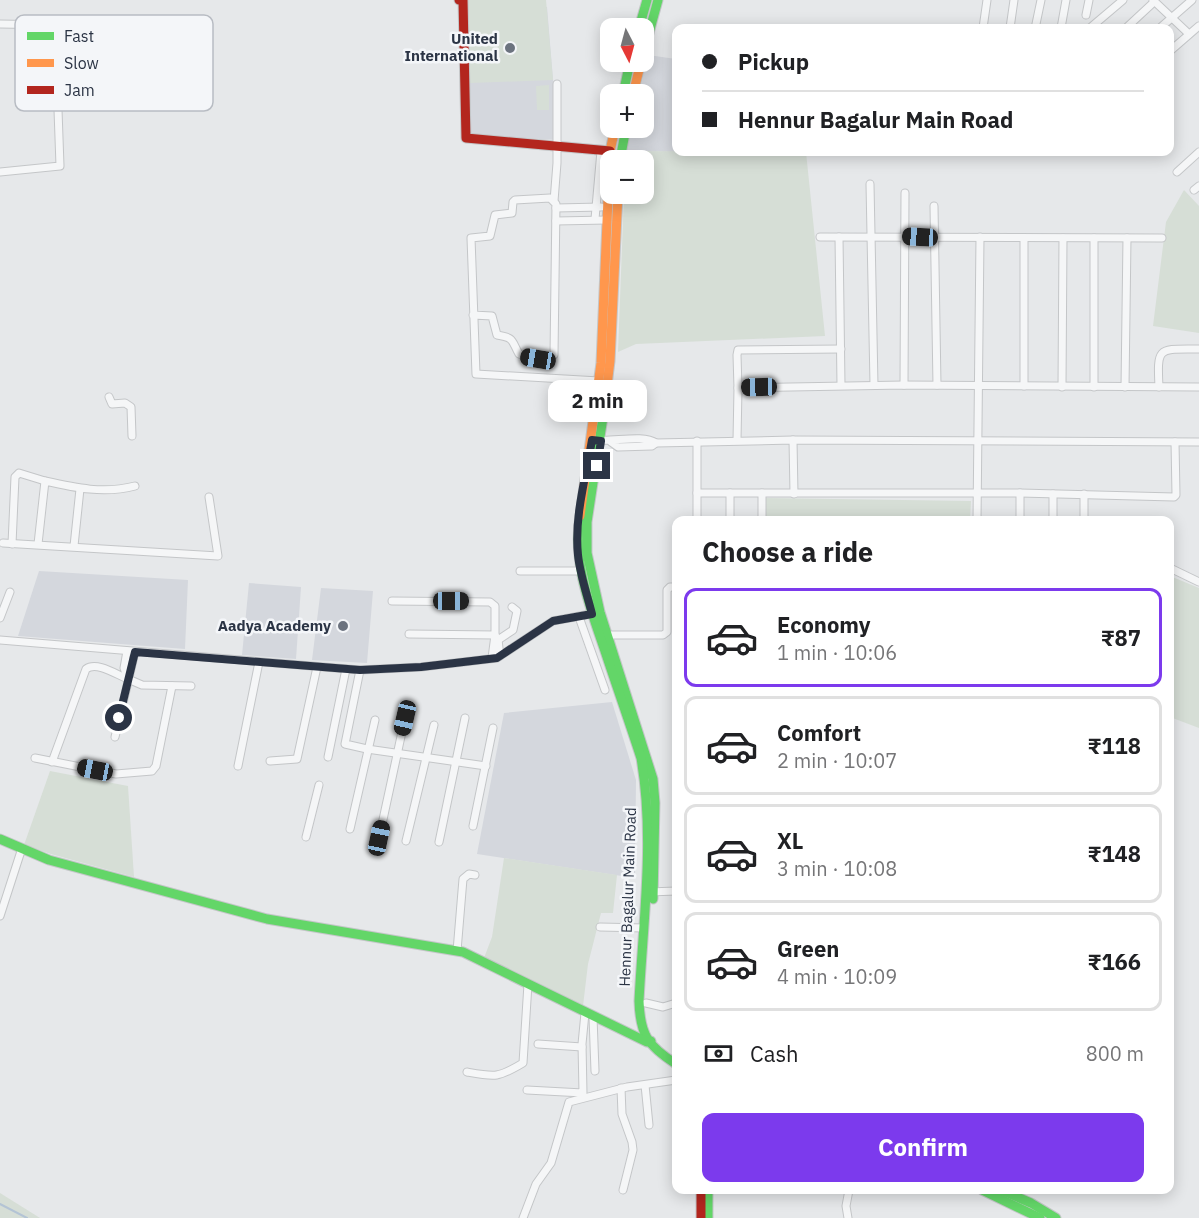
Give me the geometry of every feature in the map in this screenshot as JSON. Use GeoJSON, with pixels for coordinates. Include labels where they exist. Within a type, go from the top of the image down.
{"type":"FeatureCollection","features":[{"type":"Feature","properties":{"kind":"main road"},"geometry":{"type":"LineString","coordinates":[[459,0],[463,0],[466,138],[600,151]]}},
{"type":"Feature","properties":{"kind":"main road"},"geometry":{"type":"LineString","coordinates":[[642,18],[647,0]]}},
{"type":"Feature","properties":{"kind":"main road"},"geometry":{"type":"LineString","coordinates":[[653,18],[658,0]]}},
{"type":"Feature","properties":{"kind":"main road","name":"Hennur Bagalur Main Road"},"geometry":{"type":"LineString","coordinates":[[608,204],[596,440],[587,522],[587,553],[596,613],[608,634],[653,779],[650,892],[640,1019],[650,1041]]}},
{"type":"Feature","properties":{"kind":"main road","name":"Hennur Bagalur Main Road"},"geometry":{"type":"LineString","coordinates":[[618,204],[610,361],[579,521],[578,552],[581,571],[596,613],[645,777],[650,892],[644,928],[646,946],[645,1020],[650,1041]]}},
{"type":"Feature","properties":{"kind":"main road"},"geometry":{"type":"LineString","coordinates":[[0,839],[49,860],[267,919],[463,952],[589,1015],[650,1041],[672,1056]]}},
{"type":"Feature","properties":{"kind":"main road"},"geometry":{"type":"LineString","coordinates":[[650,1041],[663,1056],[672,1062]]}},
{"type":"Feature","properties":{"kind":"main road"},"geometry":{"type":"LineString","coordinates":[[701,1194],[701,1218]]}},
{"type":"Feature","properties":{"kind":"main road"},"geometry":{"type":"LineString","coordinates":[[708,1194],[708,1218]]}},
{"type":"Feature","properties":{"kind":"main road"},"geometry":{"type":"LineString","coordinates":[[990,1194],[1040,1218]]}},
{"type":"Feature","properties":{"kind":"main road"},"geometry":{"type":"LineString","coordinates":[[1010,1194],[1056,1218]]}},
{"type":"Feature","properties":{"kind":"street"},"geometry":{"type":"LineString","coordinates":[[984,24],[987,0]]}},
{"type":"Feature","properties":{"kind":"street"},"geometry":{"type":"LineString","coordinates":[[1011,24],[1014,0]]}},
{"type":"Feature","properties":{"kind":"street"},"geometry":{"type":"LineString","coordinates":[[1036,24],[1041,0]]}},
{"type":"Feature","properties":{"kind":"street"},"geometry":{"type":"LineString","coordinates":[[1062,24],[1066,0]]}},
{"type":"Feature","properties":{"kind":"street"},"geometry":{"type":"LineString","coordinates":[[1086,15],[1089,0]]}},
{"type":"Feature","properties":{"kind":"street"},"geometry":{"type":"LineString","coordinates":[[1095,24],[1123,0]]}},
{"type":"Feature","properties":{"kind":"street"},"geometry":{"type":"LineString","coordinates":[[1164,24],[1192,0]]}},
{"type":"Feature","properties":{"kind":"street"},"geometry":{"type":"LineString","coordinates":[[1130,24],[1156,1],[1189,34]]}},
{"type":"Feature","properties":{"kind":"street"},"geometry":{"type":"LineString","coordinates":[[0,24],[15,24]]}},
{"type":"Feature","properties":{"kind":"street"},"geometry":{"type":"LineString","coordinates":[[1174,47],[1199,26]]}},
{"type":"Feature","properties":{"kind":"street"},"geometry":{"type":"LineString","coordinates":[[473,315],[492,316],[497,335],[509,337],[514,341],[519,354],[538,359],[554,355],[557,84]]}},
{"type":"Feature","properties":{"kind":"street"},"geometry":{"type":"LineString","coordinates":[[0,172],[60,166],[58,111]]}},
{"type":"Feature","properties":{"kind":"street"},"geometry":{"type":"LineString","coordinates":[[1178,172],[1199,152]]}},
{"type":"Feature","properties":{"kind":"street"},"geometry":{"type":"LineString","coordinates":[[870,184],[874,385]]}},
{"type":"Feature","properties":{"kind":"street"},"geometry":{"type":"LineString","coordinates":[[904,385],[905,193]]}},
{"type":"Feature","properties":{"kind":"street"},"geometry":{"type":"LineString","coordinates":[[596,219],[600,197]]}},
{"type":"Feature","properties":{"kind":"street"},"geometry":{"type":"LineString","coordinates":[[555,205],[550,198],[515,200],[512,213],[495,215],[489,236],[471,238],[476,374],[599,381]]}},
{"type":"Feature","properties":{"kind":"street"},"geometry":{"type":"LineString","coordinates":[[555,205],[608,208]]}},
{"type":"Feature","properties":{"kind":"street"},"geometry":{"type":"LineString","coordinates":[[934,206],[937,386]]}},
{"type":"Feature","properties":{"kind":"street"},"geometry":{"type":"LineString","coordinates":[[556,221],[607,220]]}},
{"type":"Feature","properties":{"kind":"street"},"geometry":{"type":"LineString","coordinates":[[820,237],[1162,238]]}},
{"type":"Feature","properties":{"kind":"street"},"geometry":{"type":"LineString","coordinates":[[839,237],[841,386]]}},
{"type":"Feature","properties":{"kind":"street"},"geometry":{"type":"LineString","coordinates":[[977,516],[980,237]]}},
{"type":"Feature","properties":{"kind":"street"},"geometry":{"type":"LineString","coordinates":[[1024,238],[1024,386]]}},
{"type":"Feature","properties":{"kind":"street"},"geometry":{"type":"LineString","coordinates":[[1062,387],[1063,238]]}},
{"type":"Feature","properties":{"kind":"street"},"geometry":{"type":"LineString","coordinates":[[1094,238],[1094,387]]}},
{"type":"Feature","properties":{"kind":"street"},"geometry":{"type":"LineString","coordinates":[[1125,387],[1127,238]]}},
{"type":"Feature","properties":{"kind":"street"},"geometry":{"type":"LineString","coordinates":[[1159,387],[1158,359],[1162,353],[1171,349],[1199,348]]}},
{"type":"Feature","properties":{"kind":"street"},"geometry":{"type":"LineString","coordinates":[[737,440],[736,355],[738,350],[841,349]]}},
{"type":"Feature","properties":{"kind":"street"},"geometry":{"type":"LineString","coordinates":[[738,388],[874,385],[1199,387]]}},
{"type":"Feature","properties":{"kind":"street"},"geometry":{"type":"LineString","coordinates":[[109,397],[112,404],[125,403],[131,407],[132,436]]}},
{"type":"Feature","properties":{"kind":"street"},"geometry":{"type":"LineString","coordinates":[[596,440],[611,442],[620,439],[651,440],[657,443],[737,440],[1199,442]]}},
{"type":"Feature","properties":{"kind":"street"},"geometry":{"type":"LineString","coordinates":[[793,440],[794,494]]}},
{"type":"Feature","properties":{"kind":"street"},"geometry":{"type":"LineString","coordinates":[[696,441],[697,516]]}},
{"type":"Feature","properties":{"kind":"street"},"geometry":{"type":"LineString","coordinates":[[697,493],[1020,493],[1174,497],[1176,495],[1175,442]]}},
{"type":"Feature","properties":{"kind":"street"},"geometry":{"type":"LineString","coordinates":[[12,544],[15,477],[19,474],[81,489],[117,490],[135,486]]}},
{"type":"Feature","properties":{"kind":"street"},"geometry":{"type":"LineString","coordinates":[[38,544],[45,481]]}},
{"type":"Feature","properties":{"kind":"street"},"geometry":{"type":"LineString","coordinates":[[74,546],[81,489]]}},
{"type":"Feature","properties":{"kind":"street"},"geometry":{"type":"LineString","coordinates":[[730,493],[730,516]]}},
{"type":"Feature","properties":{"kind":"street"},"geometry":{"type":"LineString","coordinates":[[762,493],[762,516]]}},
{"type":"Feature","properties":{"kind":"street"},"geometry":{"type":"LineString","coordinates":[[1020,493],[1020,516]]}},
{"type":"Feature","properties":{"kind":"street"},"geometry":{"type":"LineString","coordinates":[[1053,494],[1053,516]]}},
{"type":"Feature","properties":{"kind":"street"},"geometry":{"type":"LineString","coordinates":[[1084,494],[1084,516]]}},
{"type":"Feature","properties":{"kind":"street"},"geometry":{"type":"LineString","coordinates":[[3,543],[218,555],[208,497]]}},
{"type":"Feature","properties":{"kind":"street"},"geometry":{"type":"LineString","coordinates":[[1174,570],[1199,582]]}},
{"type":"Feature","properties":{"kind":"street"},"geometry":{"type":"LineString","coordinates":[[520,571],[581,571]]}},
{"type":"Feature","properties":{"kind":"street"},"geometry":{"type":"LineString","coordinates":[[608,634],[663,635],[667,632],[668,625],[667,590],[672,587]]}},
{"type":"Feature","properties":{"kind":"street"},"geometry":{"type":"LineString","coordinates":[[0,618],[10,592]]}},
{"type":"Feature","properties":{"kind":"street"},"geometry":{"type":"LineString","coordinates":[[393,601],[490,602],[494,604],[496,609],[496,657]]}},
{"type":"Feature","properties":{"kind":"street"},"geometry":{"type":"LineString","coordinates":[[409,634],[497,638],[513,630],[517,611],[512,607]]}},
{"type":"Feature","properties":{"kind":"street"},"geometry":{"type":"LineString","coordinates":[[0,640],[360,670],[421,667],[496,657],[553,621],[596,613]]}},
{"type":"Feature","properties":{"kind":"street"},"geometry":{"type":"LineString","coordinates":[[579,616],[605,690]]}},
{"type":"Feature","properties":{"kind":"street"},"geometry":{"type":"LineString","coordinates":[[115,737],[128,679],[123,668],[131,651]]}},
{"type":"Feature","properties":{"kind":"street"},"geometry":{"type":"LineString","coordinates":[[238,766],[259,662]]}},
{"type":"Feature","properties":{"kind":"street"},"geometry":{"type":"LineString","coordinates":[[52,762],[86,669],[91,666],[142,685],[191,686]]}},
{"type":"Feature","properties":{"kind":"street"},"geometry":{"type":"LineString","coordinates":[[270,761],[297,759],[317,667]]}},
{"type":"Feature","properties":{"kind":"street"},"geometry":{"type":"LineString","coordinates":[[328,758],[346,669]]}},
{"type":"Feature","properties":{"kind":"street"},"geometry":{"type":"LineString","coordinates":[[360,670],[345,744],[486,766]]}},
{"type":"Feature","properties":{"kind":"street"},"geometry":{"type":"LineString","coordinates":[[34,758],[116,774],[152,771],[156,766],[172,686]]}},
{"type":"Feature","properties":{"kind":"street"},"geometry":{"type":"LineString","coordinates":[[379,838],[405,718]]}},
{"type":"Feature","properties":{"kind":"street"},"geometry":{"type":"LineString","coordinates":[[439,842],[465,718]]}},
{"type":"Feature","properties":{"kind":"street"},"geometry":{"type":"LineString","coordinates":[[350,829],[375,720]]}},
{"type":"Feature","properties":{"kind":"street"},"geometry":{"type":"LineString","coordinates":[[406,841],[434,725]]}},
{"type":"Feature","properties":{"kind":"street"},"geometry":{"type":"LineString","coordinates":[[473,826],[493,728]]}},
{"type":"Feature","properties":{"kind":"street"},"geometry":{"type":"LineString","coordinates":[[306,837],[319,785]]}},
{"type":"Feature","properties":{"kind":"street"},"geometry":{"type":"LineString","coordinates":[[0,916],[1,907],[22,848]]}},
{"type":"Feature","properties":{"kind":"street"},"geometry":{"type":"LineString","coordinates":[[457,951],[464,879],[469,874],[475,875]]}},
{"type":"Feature","properties":{"kind":"street"},"geometry":{"type":"LineString","coordinates":[[650,892],[672,891]]}},
{"type":"Feature","properties":{"kind":"street"},"geometry":{"type":"LineString","coordinates":[[600,927],[644,928]]}},
{"type":"Feature","properties":{"kind":"street"},"geometry":{"type":"LineString","coordinates":[[467,1072],[494,1077],[523,1063],[528,984]]}},
{"type":"Feature","properties":{"kind":"street"},"geometry":{"type":"LineString","coordinates":[[646,1003],[663,1007],[672,1004]]}},
{"type":"Feature","properties":{"kind":"street"},"geometry":{"type":"LineString","coordinates":[[527,1090],[583,1093],[582,1047],[589,1015]]}},
{"type":"Feature","properties":{"kind":"street"},"geometry":{"type":"LineString","coordinates":[[589,1015],[595,1071]]}},
{"type":"Feature","properties":{"kind":"street"},"geometry":{"type":"LineString","coordinates":[[538,1044],[582,1047]]}},
{"type":"Feature","properties":{"kind":"street"},"geometry":{"type":"LineString","coordinates":[[523,1218],[536,1184],[551,1163],[569,1102],[621,1088],[672,1081]]}},
{"type":"Feature","properties":{"kind":"street"},"geometry":{"type":"LineString","coordinates":[[645,1085],[649,1125]]}},
{"type":"Feature","properties":{"kind":"street"},"geometry":{"type":"LineString","coordinates":[[621,1088],[622,1114],[633,1150],[624,1190]]}},
{"type":"Feature","properties":{"kind":"street"},"geometry":{"type":"LineString","coordinates":[[848,1194],[846,1206],[848,1218]]}},
{"type":"Feature","properties":{"kind":"shaded area","name":"United International"},"geometry":{"type":"Polygon","coordinates":[[[467,0],[547,7],[558,140],[471,135],[467,0]]]}},
{"type":"Feature","properties":{"kind":"shaded area"},"geometry":{"type":"Polygon","coordinates":[[[467,0],[546,0],[553,80],[470,83],[467,0]]]}},
{"type":"Feature","properties":{"kind":"shaded area"},"geometry":{"type":"Polygon","coordinates":[[[654,56],[672,58],[672,152],[626,150],[629,138],[654,138],[654,84],[641,84],[644,72],[654,72],[654,56]]]}},
{"type":"Feature","properties":{"kind":"shaded area"},"geometry":{"type":"Polygon","coordinates":[[[549,85],[549,110],[537,110],[536,86],[549,85]]]}},
{"type":"Feature","properties":{"kind":"shaded area"},"geometry":{"type":"Polygon","coordinates":[[[654,151],[672,151],[672,156],[806,156],[825,336],[636,344],[618,352],[624,204],[654,204],[654,151]]]}},
{"type":"Feature","properties":{"kind":"shaded area"},"geometry":{"type":"Polygon","coordinates":[[[1184,190],[1199,206],[1199,333],[1153,326],[1166,222],[1184,190]]]}},
{"type":"Feature","properties":{"kind":"shaded area"},"geometry":{"type":"Polygon","coordinates":[[[765,498],[971,501],[970,516],[765,516],[765,498]]]}},
{"type":"Feature","properties":{"kind":"shaded area"},"geometry":{"type":"Polygon","coordinates":[[[39,571],[188,580],[185,649],[18,636],[39,571]]]}},
{"type":"Feature","properties":{"kind":"shaded area"},"geometry":{"type":"Polygon","coordinates":[[[1174,578],[1199,588],[1199,728],[1174,719],[1174,578]]]}},
{"type":"Feature","properties":{"kind":"shaded area"},"geometry":{"type":"Polygon","coordinates":[[[249,583],[301,587],[296,659],[242,655],[249,583]]]}},
{"type":"Feature","properties":{"kind":"shaded area","name":"Aadya Academy"},"geometry":{"type":"Polygon","coordinates":[[[321,588],[373,591],[367,663],[312,660],[321,588]]]}},
{"type":"Feature","properties":{"kind":"shaded area"},"geometry":{"type":"Polygon","coordinates":[[[612,702],[636,780],[635,878],[477,854],[504,713],[612,702]]]}},
{"type":"Feature","properties":{"kind":"shaded area"},"geometry":{"type":"Polygon","coordinates":[[[50,771],[128,786],[134,877],[24,845],[50,771]]]}},
{"type":"Feature","properties":{"kind":"shaded area"},"geometry":{"type":"Polygon","coordinates":[[[504,858],[617,875],[613,913],[601,913],[588,964],[583,1006],[484,958],[492,937],[504,858]]]}},
{"type":"Feature","properties":{"kind":"shaded area"},"geometry":{"type":"Polygon","coordinates":[[[0,1193],[40,1218],[0,1218],[0,1193]]]}},
{"type":"Feature","properties":{"kind":"waterway"},"geometry":{"type":"LineString","coordinates":[[0,1204],[27,1218]]}},
{"type":"Feature","properties":{"kind":"traffic: fast"},"geometry":{"type":"LineString","coordinates":[[642,18],[647,0]]}},
{"type":"Feature","properties":{"kind":"traffic: fast"},"geometry":{"type":"LineString","coordinates":[[653,18],[658,0]]}},
{"type":"Feature","properties":{"kind":"traffic: fast"},"geometry":{"type":"LineString","coordinates":[[625,84],[628,72]]}},
{"type":"Feature","properties":{"kind":"traffic: fast"},"geometry":{"type":"LineString","coordinates":[[622,150],[624,138]]}},
{"type":"Feature","properties":{"kind":"traffic: fast"},"geometry":{"type":"LineString","coordinates":[[603,417],[587,522],[587,553],[600,612],[653,779],[655,803],[653,899]]}},
{"type":"Feature","properties":{"kind":"traffic: fast"},"geometry":{"type":"LineString","coordinates":[[580,516],[579,552],[585,588],[641,758],[645,788],[648,849],[639,1001],[641,1023],[652,1045],[672,1061]]}},
{"type":"Feature","properties":{"kind":"traffic: fast"},"geometry":{"type":"LineString","coordinates":[[0,839],[49,860],[267,919],[463,952],[647,1042],[651,1041]]}},
{"type":"Feature","properties":{"kind":"traffic: fast"},"geometry":{"type":"LineString","coordinates":[[708,1194],[708,1218]]}},
{"type":"Feature","properties":{"kind":"traffic: fast"},"geometry":{"type":"LineString","coordinates":[[990,1194],[1040,1218]]}},
{"type":"Feature","properties":{"kind":"traffic: fast"},"geometry":{"type":"LineString","coordinates":[[1010,1194],[1056,1218]]}},
{"type":"Feature","properties":{"kind":"traffic: slow"},"geometry":{"type":"LineString","coordinates":[[636,84],[638,72]]}},
{"type":"Feature","properties":{"kind":"traffic: slow"},"geometry":{"type":"LineString","coordinates":[[580,516],[601,363],[610,151],[613,138]]}},
{"type":"Feature","properties":{"kind":"traffic: slow"},"geometry":{"type":"LineString","coordinates":[[603,417],[610,361],[618,204]]}},
{"type":"Feature","properties":{"kind":"traffic: jam"},"geometry":{"type":"LineString","coordinates":[[459,0],[463,0],[466,138],[600,150]]}},
{"type":"Feature","properties":{"kind":"traffic: jam"},"geometry":{"type":"LineString","coordinates":[[701,1194],[701,1218]]}},
{"type":"Feature","properties":{"kind":"place","name":"United International"},"geometry":{"type":"Point","coordinates":[510,48]}},
{"type":"Feature","properties":{"kind":"place","name":"Aadya Academy"},"geometry":{"type":"Point","coordinates":[343,626]}},
{"type":"Feature","properties":{"kind":"route"},"geometry":{"type":"LineString","coordinates":[[119,718],[128,679],[134,666],[135,652],[360,670],[421,667],[497,658],[553,621],[592,614],[578,552],[579,521],[592,440],[601,441],[597,466]]}}]}
